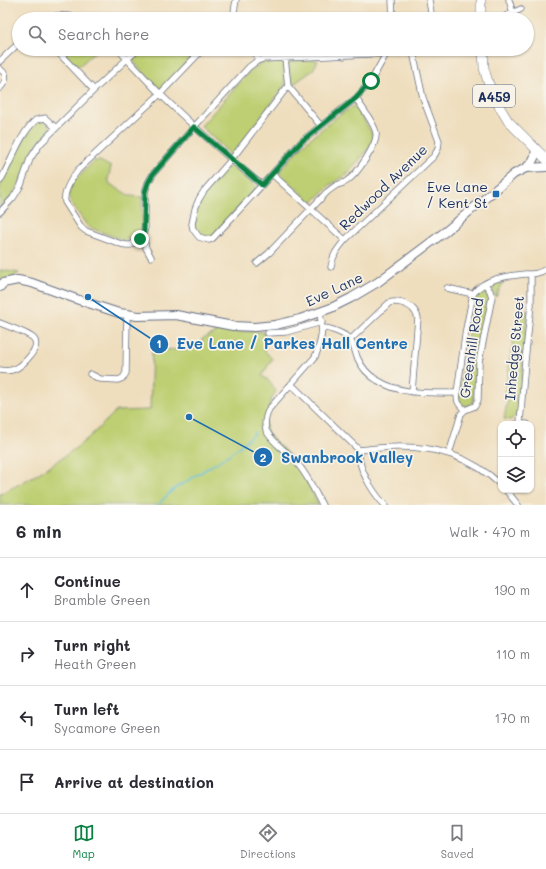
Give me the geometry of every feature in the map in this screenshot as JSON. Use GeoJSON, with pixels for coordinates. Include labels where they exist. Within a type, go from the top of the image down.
{"type":"FeatureCollection","features":[{"type":"Feature","properties":{"kind":"main road"},"geometry":{"type":"LineString","coordinates":[[481,0],[481,12]]}},
{"type":"Feature","properties":{"kind":"main road","name":"A459"},"geometry":{"type":"LineString","coordinates":[[483,56],[484,68],[488,82],[498,106],[508,121],[546,159]]}},
{"type":"Feature","properties":{"kind":"street"},"geometry":{"type":"LineString","coordinates":[[234,12],[236,0]]}},
{"type":"Feature","properties":{"kind":"street"},"geometry":{"type":"LineString","coordinates":[[392,0],[393,12]]}},
{"type":"Feature","properties":{"kind":"street"},"geometry":{"type":"LineString","coordinates":[[429,0],[431,12]]}},
{"type":"Feature","properties":{"kind":"street"},"geometry":{"type":"LineString","coordinates":[[509,0],[513,12]]}},
{"type":"Feature","properties":{"kind":"street"},"geometry":{"type":"LineString","coordinates":[[515,12],[521,9]]}},
{"type":"Feature","properties":{"kind":"street"},"geometry":{"type":"LineString","coordinates":[[0,61],[12,50]]}},
{"type":"Feature","properties":{"kind":"street"},"geometry":{"type":"LineString","coordinates":[[62,56],[94,90]]}},
{"type":"Feature","properties":{"kind":"street"},"geometry":{"type":"LineString","coordinates":[[124,56],[194,127],[262,185]]}},
{"type":"Feature","properties":{"kind":"street"},"geometry":{"type":"LineString","coordinates":[[0,212],[13,198],[21,185],[30,159],[40,144],[131,56]]}},
{"type":"Feature","properties":{"kind":"street"},"geometry":{"type":"LineString","coordinates":[[146,248],[121,244],[86,231],[81,227],[64,198],[68,187],[78,170],[160,94],[196,56]]}},
{"type":"Feature","properties":{"kind":"street"},"geometry":{"type":"LineString","coordinates":[[257,56],[257,61]]}},
{"type":"Feature","properties":{"kind":"street"},"geometry":{"type":"LineString","coordinates":[[131,245],[140,239],[145,228],[145,192],[153,174],[249,67],[257,61],[263,60],[344,56]]}},
{"type":"Feature","properties":{"kind":"street"},"geometry":{"type":"LineString","coordinates":[[288,86],[199,199],[192,224],[193,230],[199,237],[209,240],[213,238],[302,141],[356,98],[371,81],[385,56]]}},
{"type":"Feature","properties":{"kind":"street","name":"Redwood Avenue"},"geometry":{"type":"LineString","coordinates":[[331,267],[332,258],[336,250],[345,240],[434,156],[438,149],[439,141],[423,98],[414,56]]}},
{"type":"Feature","properties":{"kind":"street"},"geometry":{"type":"LineString","coordinates":[[285,58],[288,86],[321,126]]}},
{"type":"Feature","properties":{"kind":"street"},"geometry":{"type":"LineString","coordinates":[[0,69],[5,74],[4,84],[0,88]]}},
{"type":"Feature","properties":{"kind":"street"},"geometry":{"type":"LineString","coordinates":[[257,263],[269,253],[327,192],[348,181],[375,144],[376,134],[374,128],[356,98]]}},
{"type":"Feature","properties":{"kind":"street"},"geometry":{"type":"LineString","coordinates":[[0,181],[18,144],[37,119],[45,118],[56,128]]}},
{"type":"Feature","properties":{"kind":"street"},"geometry":{"type":"LineString","coordinates":[[526,168],[533,161],[536,155],[536,149]]}},
{"type":"Feature","properties":{"kind":"street","name":"Eve Lane"},"geometry":{"type":"LineString","coordinates":[[0,287],[3,283],[18,280],[32,283],[97,306],[137,316],[176,315],[233,326],[255,327],[275,325],[320,312],[351,298],[387,276],[446,231],[514,174],[526,168],[546,167]]}},
{"type":"Feature","properties":{"kind":"street"},"geometry":{"type":"LineString","coordinates":[[272,174],[345,240]]}},
{"type":"Feature","properties":{"kind":"street"},"geometry":{"type":"LineString","coordinates":[[142,235],[146,248],[151,256]]}},
{"type":"Feature","properties":{"kind":"street","name":"Greenhill Road"},"geometry":{"type":"LineString","coordinates":[[485,284],[492,297],[479,362],[478,400],[475,406],[465,410],[457,401],[457,393],[466,329],[473,294],[476,289],[485,284],[495,279],[531,274],[541,272],[546,269]]}},
{"type":"Feature","properties":{"kind":"street","name":"Inhedge Street"},"geometry":{"type":"LineString","coordinates":[[518,421],[531,305],[531,274]]}},
{"type":"Feature","properties":{"kind":"street","name":"Greenhill Road"},"geometry":{"type":"LineString","coordinates":[[448,288],[473,294]]}},
{"type":"Feature","properties":{"kind":"street"},"geometry":{"type":"LineString","coordinates":[[350,340],[389,303],[398,301],[413,308],[418,318],[412,392]]}},
{"type":"Feature","properties":{"kind":"street"},"geometry":{"type":"LineString","coordinates":[[320,312],[322,325],[319,348],[315,357],[269,409],[266,416],[265,428],[273,440],[296,462],[308,478],[322,505]]}},
{"type":"Feature","properties":{"kind":"street"},"geometry":{"type":"LineString","coordinates":[[90,374],[100,379],[118,380],[123,378],[126,373],[127,314]]}},
{"type":"Feature","properties":{"kind":"street"},"geometry":{"type":"LineString","coordinates":[[0,324],[29,336],[34,339],[36,343],[31,354],[20,366],[9,371],[0,370]]}},
{"type":"Feature","properties":{"kind":"street"},"geometry":{"type":"LineString","coordinates":[[268,333],[286,332],[322,325],[347,337],[350,340],[361,365],[376,380],[388,386],[412,392],[457,393]]}},
{"type":"Feature","properties":{"kind":"street"},"geometry":{"type":"LineString","coordinates":[[291,384],[359,450],[359,462],[365,477],[386,505]]}},
{"type":"Feature","properties":{"kind":"street"},"geometry":{"type":"LineString","coordinates":[[449,454],[462,414],[465,410]]}},
{"type":"Feature","properties":{"kind":"street"},"geometry":{"type":"LineString","coordinates":[[359,450],[396,447],[425,448],[463,459],[480,468],[498,483]]}},
{"type":"Feature","properties":{"kind":"street"},"geometry":{"type":"LineString","coordinates":[[508,493],[518,505]]}},
{"type":"Feature","properties":{"kind":"green space"},"geometry":{"type":"Polygon","coordinates":[[[68,56],[90,56],[78,67],[68,56]]]}},
{"type":"Feature","properties":{"kind":"green space"},"geometry":{"type":"Polygon","coordinates":[[[134,56],[192,56],[162,88],[158,88],[133,61],[134,56]]]}},
{"type":"Feature","properties":{"kind":"green space"},"geometry":{"type":"Polygon","coordinates":[[[318,60],[313,70],[291,86],[288,65],[290,61],[318,60]]]}},
{"type":"Feature","properties":{"kind":"green space"},"geometry":{"type":"Polygon","coordinates":[[[284,61],[285,85],[232,156],[201,126],[251,70],[263,62],[284,61]]]}},
{"type":"Feature","properties":{"kind":"green space"},"geometry":{"type":"Polygon","coordinates":[[[355,105],[374,137],[369,148],[347,175],[330,185],[312,203],[278,172],[306,142],[338,116],[355,105]]]}},
{"type":"Feature","properties":{"kind":"green space"},"geometry":{"type":"Polygon","coordinates":[[[38,121],[44,121],[47,123],[50,127],[49,130],[34,148],[17,189],[0,209],[0,186],[9,171],[24,138],[38,121]]]}},
{"type":"Feature","properties":{"kind":"green space"},"geometry":{"type":"Polygon","coordinates":[[[94,161],[100,161],[111,167],[108,179],[110,184],[130,196],[142,197],[142,227],[138,235],[123,240],[88,227],[70,201],[69,193],[73,183],[94,161]]]}},
{"type":"Feature","properties":{"kind":"green space"},"geometry":{"type":"Polygon","coordinates":[[[231,165],[256,186],[255,190],[212,236],[201,235],[195,231],[196,215],[200,202],[220,175],[231,165]]]}},
{"type":"Feature","properties":{"kind":"green space"},"geometry":{"type":"Polygon","coordinates":[[[0,270],[19,273],[14,277],[0,281],[0,270]]]}},
{"type":"Feature","properties":{"kind":"green space"},"geometry":{"type":"Polygon","coordinates":[[[504,280],[496,297],[492,288],[494,284],[504,280]]]}},
{"type":"Feature","properties":{"kind":"green space"},"geometry":{"type":"Polygon","coordinates":[[[484,291],[488,295],[489,301],[477,363],[474,398],[473,403],[466,406],[462,404],[459,399],[461,380],[474,297],[476,293],[484,291]]]}},
{"type":"Feature","properties":{"kind":"green space"},"geometry":{"type":"Polygon","coordinates":[[[528,311],[519,412],[511,420],[504,419],[508,397],[505,394],[519,312],[528,311]]]}},
{"type":"Feature","properties":{"kind":"green space"},"geometry":{"type":"Polygon","coordinates":[[[221,330],[264,332],[265,351],[272,359],[262,376],[268,380],[276,391],[271,400],[265,422],[268,434],[296,462],[319,505],[0,505],[0,494],[34,476],[56,462],[87,439],[116,411],[150,410],[152,349],[190,350],[201,345],[202,339],[221,330]]]}},
{"type":"Feature","properties":{"kind":"waterway"},"geometry":{"type":"LineString","coordinates":[[158,505],[178,486],[231,453],[255,432]]}},
{"type":"Feature","properties":{"kind":"place","name":"Eve Lane / Kent St"},"geometry":{"type":"Point","coordinates":[496,194]}},
{"type":"Feature","properties":{"kind":"place","name":"Eve Lane / Parkes Hall Centre"},"geometry":{"type":"Point","coordinates":[88,297]}},
{"type":"Feature","properties":{"kind":"place","name":"Swanbrook Valley"},"geometry":{"type":"Point","coordinates":[189,417]}},
{"type":"Feature","properties":{"kind":"route"},"geometry":{"type":"LineString","coordinates":[[140,239],[145,228],[145,192],[148,183],[153,174],[194,127],[262,185],[302,141],[356,98],[371,81]]}}]}
